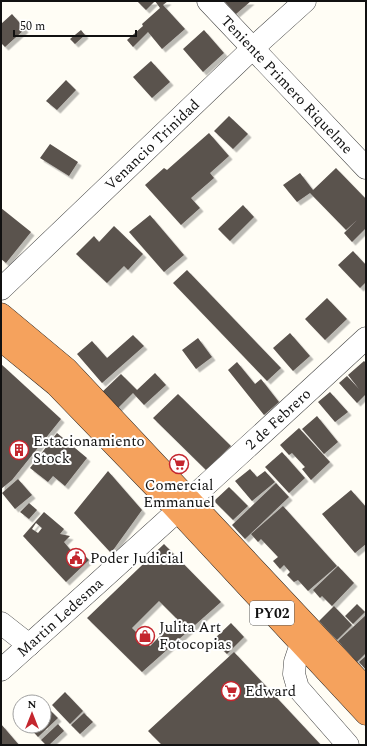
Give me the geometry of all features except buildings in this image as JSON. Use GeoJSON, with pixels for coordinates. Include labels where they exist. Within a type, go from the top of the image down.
{"type":"FeatureCollection","features":[{"type":"Feature","properties":{"kind":"highway","name":"PY02"},"geometry":{"type":"LineString","coordinates":[[1,314],[67,369],[301,644],[366,714]]}},
{"type":"Feature","properties":{"kind":"highway","name":"PY02"},"geometry":{"type":"LineString","coordinates":[[1,340],[56,385],[184,506],[366,688]]}},
{"type":"Feature","properties":{"kind":"street","name":"Teniente Primero Riquelme"},"geometry":{"type":"LineString","coordinates":[[208,1],[366,168]]}},
{"type":"Feature","properties":{"kind":"street","name":"Venancio Trinidad"},"geometry":{"type":"LineString","coordinates":[[1,289],[252,48],[305,1]]}},
{"type":"Feature","properties":{"kind":"street","name":"2 de Febrero"},"geometry":{"type":"LineString","coordinates":[[184,506],[366,338]]}},
{"type":"Feature","properties":{"kind":"street","name":"Martin Ledesma"},"geometry":{"type":"LineString","coordinates":[[1,670],[86,592],[184,506]]}},
{"type":"Feature","properties":{"kind":"street"},"geometry":{"type":"LineString","coordinates":[[1,623],[29,645]]}},
{"type":"Feature","properties":{"kind":"street"},"geometry":{"type":"LineString","coordinates":[[301,644],[295,662],[294,674],[298,688],[348,745]]}},
{"type":"Feature","properties":{"kind":"place","name":"Estacionamiento Stock"},"geometry":{"type":"Point","coordinates":[19,450]}},
{"type":"Feature","properties":{"kind":"place","name":"Comercial Emmanuel"},"geometry":{"type":"Point","coordinates":[179,464]}},
{"type":"Feature","properties":{"kind":"place","name":"Poder Judicial"},"geometry":{"type":"Point","coordinates":[76,558]}},
{"type":"Feature","properties":{"kind":"place","name":"Julita Art Fotocopias"},"geometry":{"type":"Point","coordinates":[145,636]}},
{"type":"Feature","properties":{"kind":"place","name":"Edward"},"geometry":{"type":"Point","coordinates":[231,691]}}]}
